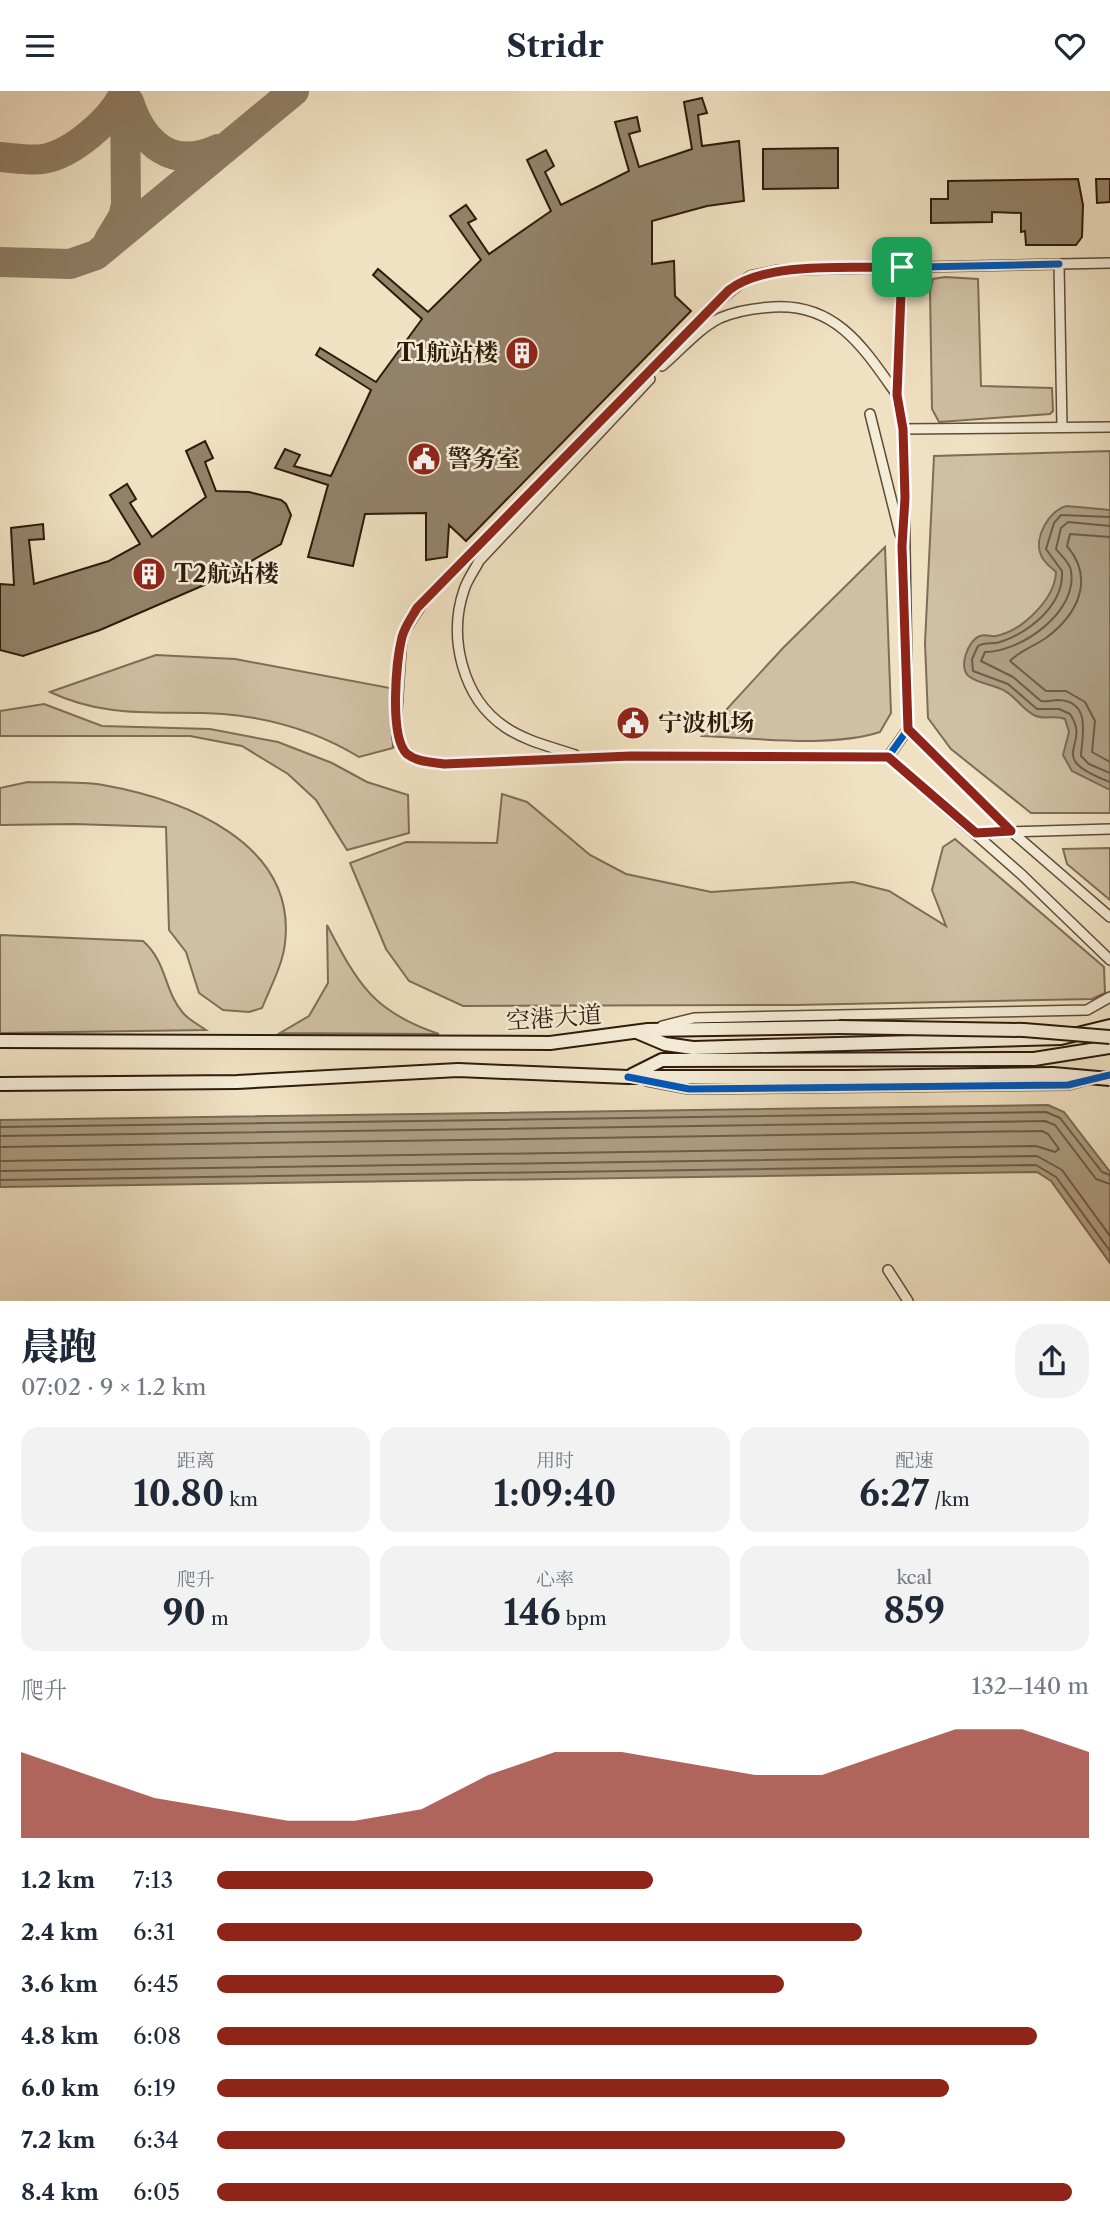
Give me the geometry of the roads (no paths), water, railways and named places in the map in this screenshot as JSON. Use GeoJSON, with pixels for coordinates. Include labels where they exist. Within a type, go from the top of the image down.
{"type":"FeatureCollection","features":[{"type":"Feature","properties":{"kind":"main road"},"geometry":{"type":"LineString","coordinates":[[636,1032],[665,1044],[693,1048],[1061,1038],[1110,1025]]}},
{"type":"Feature","properties":{"kind":"main road","name":"空港大道"},"geometry":{"type":"LineString","coordinates":[[0,1041],[550,1043],[636,1032],[839,1027],[1024,1030],[1110,1037]]}},
{"type":"Feature","properties":{"kind":"main road"},"geometry":{"type":"LineString","coordinates":[[628,1077],[662,1060],[1034,1059],[1110,1047]]}},
{"type":"Feature","properties":{"kind":"main road","name":"空港大道"},"geometry":{"type":"LineString","coordinates":[[0,1084],[237,1082],[458,1070],[628,1077],[1053,1074],[1110,1077]]}},
{"type":"Feature","properties":{"kind":"street"},"geometry":{"type":"LineString","coordinates":[[1110,263],[779,270],[750,276],[738,283],[417,608],[402,635],[398,677],[398,742],[406,753],[415,759],[444,764],[582,757],[888,757],[976,833],[1110,960]]}},
{"type":"Feature","properties":{"kind":"street"},"geometry":{"type":"LineString","coordinates":[[1059,264],[1062,427]]}},
{"type":"Feature","properties":{"kind":"street"},"geometry":{"type":"LineString","coordinates":[[888,757],[908,729],[902,546],[903,429],[897,395],[902,267]]}},
{"type":"Feature","properties":{"kind":"street"},"geometry":{"type":"LineString","coordinates":[[582,757],[529,739],[503,726],[476,697],[466,678],[459,651],[458,618],[464,589],[479,561],[659,369],[720,319],[768,307],[805,307],[822,313],[842,326],[879,369],[897,395]]}},
{"type":"Feature","properties":{"kind":"street"},"geometry":{"type":"LineString","coordinates":[[870,414],[902,546]]}},
{"type":"Feature","properties":{"kind":"street"},"geometry":{"type":"LineString","coordinates":[[903,429],[1110,427]]}},
{"type":"Feature","properties":{"kind":"street"},"geometry":{"type":"LineString","coordinates":[[908,729],[1011,831],[1110,917]]}},
{"type":"Feature","properties":{"kind":"street"},"geometry":{"type":"LineString","coordinates":[[976,833],[1110,829]]}},
{"type":"Feature","properties":{"kind":"street"},"geometry":{"type":"LineString","coordinates":[[636,1032],[694,1019],[1087,1010],[1110,997]]}},
{"type":"Feature","properties":{"kind":"street"},"geometry":{"type":"LineString","coordinates":[[628,1077],[702,1089],[1068,1085],[1110,1077]]}},
{"type":"Feature","properties":{"kind":"street"},"geometry":{"type":"LineString","coordinates":[[888,1270],[908,1300]]}},
{"type":"Feature","properties":{"kind":"water"},"geometry":{"type":"Polygon","coordinates":[[[1067,506],[1110,510],[1110,790],[1072,771],[1063,755],[1069,732],[1065,719],[1034,715],[1005,691],[970,677],[964,668],[968,649],[976,639],[982,635],[996,636],[1016,628],[1035,612],[1050,593],[1056,572],[1042,558],[1039,541],[1049,518],[1067,506]]]}},
{"type":"Feature","properties":{"kind":"water"},"geometry":{"type":"Polygon","coordinates":[[[1048,1105],[1064,1112],[1110,1172],[1110,1263],[1051,1181],[1037,1172],[0,1187],[0,1120],[1048,1105]]]}},
{"type":"Feature","properties":{"kind":"place","name":"T1航站楼"},"geometry":{"type":"Point","coordinates":[522,353]}},
{"type":"Feature","properties":{"kind":"place","name":"警务室"},"geometry":{"type":"Point","coordinates":[424,459]}},
{"type":"Feature","properties":{"kind":"place","name":"T2航站楼"},"geometry":{"type":"Point","coordinates":[149,574]}},
{"type":"Feature","properties":{"kind":"place","name":"宁波机场"},"geometry":{"type":"Point","coordinates":[633,723]}}]}
